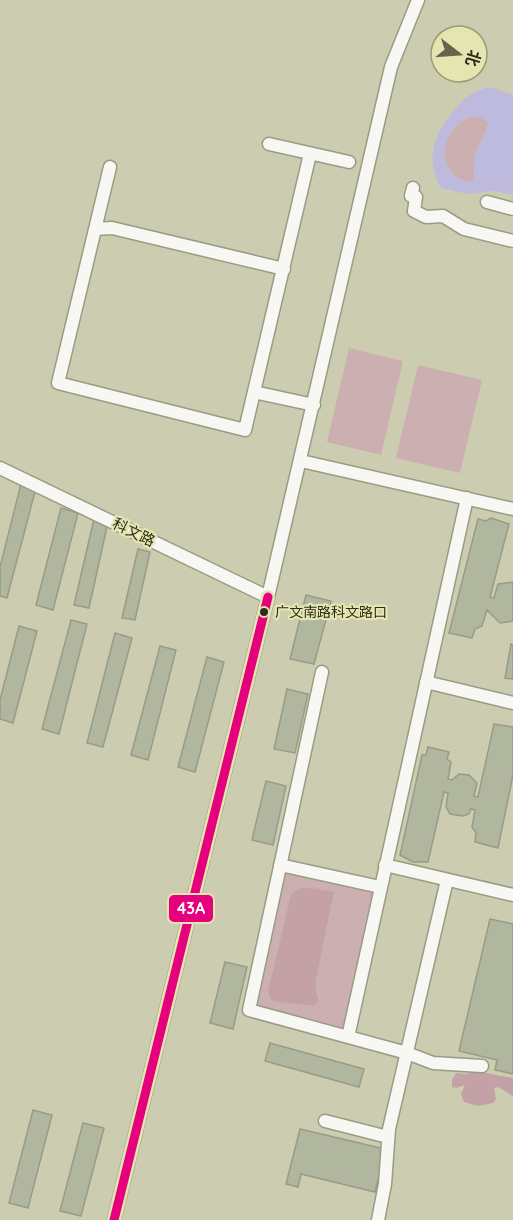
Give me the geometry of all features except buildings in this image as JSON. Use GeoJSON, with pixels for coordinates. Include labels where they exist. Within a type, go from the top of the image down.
{"type":"FeatureCollection","features":[{"type":"Feature","properties":{"kind":"street"},"geometry":{"type":"LineString","coordinates":[[114,1220],[301,460],[391,67],[418,0]]}},
{"type":"Feature","properties":{"kind":"street"},"geometry":{"type":"LineString","coordinates":[[269,144],[349,162]]}},
{"type":"Feature","properties":{"kind":"street"},"geometry":{"type":"LineString","coordinates":[[110,167],[58,383],[244,430],[310,154]]}},
{"type":"Feature","properties":{"kind":"street"},"geometry":{"type":"LineString","coordinates":[[413,188],[411,195],[416,197],[414,211],[419,216],[442,216],[464,229],[513,241]]}},
{"type":"Feature","properties":{"kind":"street"},"geometry":{"type":"LineString","coordinates":[[487,202],[513,209]]}},
{"type":"Feature","properties":{"kind":"street"},"geometry":{"type":"LineString","coordinates":[[95,228],[112,228],[284,269]]}},
{"type":"Feature","properties":{"kind":"street"},"geometry":{"type":"LineString","coordinates":[[254,392],[314,405]]}},
{"type":"Feature","properties":{"kind":"street"},"geometry":{"type":"LineString","coordinates":[[301,460],[513,509]]}},
{"type":"Feature","properties":{"kind":"street","name":"科文路"},"geometry":{"type":"LineString","coordinates":[[0,468],[268,597]]}},
{"type":"Feature","properties":{"kind":"street"},"geometry":{"type":"LineString","coordinates":[[348,1037],[467,498]]}},
{"type":"Feature","properties":{"kind":"street"},"geometry":{"type":"LineString","coordinates":[[322,672],[249,1010],[407,1053],[414,1058],[442,1065],[482,1066]]}},
{"type":"Feature","properties":{"kind":"street"},"geometry":{"type":"LineString","coordinates":[[426,682],[513,703]]}},
{"type":"Feature","properties":{"kind":"street"},"geometry":{"type":"LineString","coordinates":[[280,865],[380,886]]}},
{"type":"Feature","properties":{"kind":"street"},"geometry":{"type":"LineString","coordinates":[[385,865],[513,895]]}},
{"type":"Feature","properties":{"kind":"street"},"geometry":{"type":"LineString","coordinates":[[378,1220],[386,1172],[388,1137],[447,880]]}},
{"type":"Feature","properties":{"kind":"street"},"geometry":{"type":"LineString","coordinates":[[325,1121],[388,1137]]}},
{"type":"Feature","properties":{"kind":"shaded area"},"geometry":{"type":"Polygon","coordinates":[[[490,87],[513,95],[513,195],[496,191],[467,194],[441,188],[436,178],[433,150],[439,133],[450,115],[463,101],[490,87]],[[473,116],[463,120],[455,127],[445,146],[448,167],[455,176],[467,182],[474,179],[475,154],[489,124],[483,118],[473,116]]]}},
{"type":"Feature","properties":{"kind":"shaded area"},"geometry":{"type":"Polygon","coordinates":[[[473,116],[483,118],[489,124],[475,154],[474,179],[467,182],[455,176],[448,168],[445,147],[455,128],[463,120],[473,116]]]}},
{"type":"Feature","properties":{"kind":"shaded area"},"geometry":{"type":"Polygon","coordinates":[[[349,348],[403,361],[381,455],[327,442],[349,348]]]}},
{"type":"Feature","properties":{"kind":"shaded area"},"geometry":{"type":"Polygon","coordinates":[[[418,365],[482,380],[460,473],[396,458],[418,365]]]}},
{"type":"Feature","properties":{"kind":"shaded area"},"geometry":{"type":"Polygon","coordinates":[[[283,871],[370,889],[374,892],[346,1031],[254,1006],[283,871]],[[293,892],[269,997],[276,1002],[313,1006],[318,994],[316,981],[332,904],[293,892]]]}},
{"type":"Feature","properties":{"kind":"shaded area"},"geometry":{"type":"Polygon","coordinates":[[[303,887],[334,892],[316,981],[318,1002],[313,1006],[276,1002],[271,1000],[268,992],[290,899],[293,892],[303,887]]]}},
{"type":"Feature","properties":{"kind":"shaded area"},"geometry":{"type":"Polygon","coordinates":[[[475,1071],[513,1078],[513,1096],[498,1087],[494,1088],[496,1099],[493,1103],[478,1106],[464,1102],[461,1094],[465,1085],[452,1087],[452,1080],[456,1073],[466,1074],[475,1071]]]}},
{"type":"Feature","properties":{"kind":"transit line","name":"43A"},"geometry":{"type":"LineString","coordinates":[[114,1220],[268,597]]}},
{"type":"Feature","properties":{"kind":"place","name":"广文南路科文路口"},"geometry":{"type":"Point","coordinates":[264,612]}}]}
